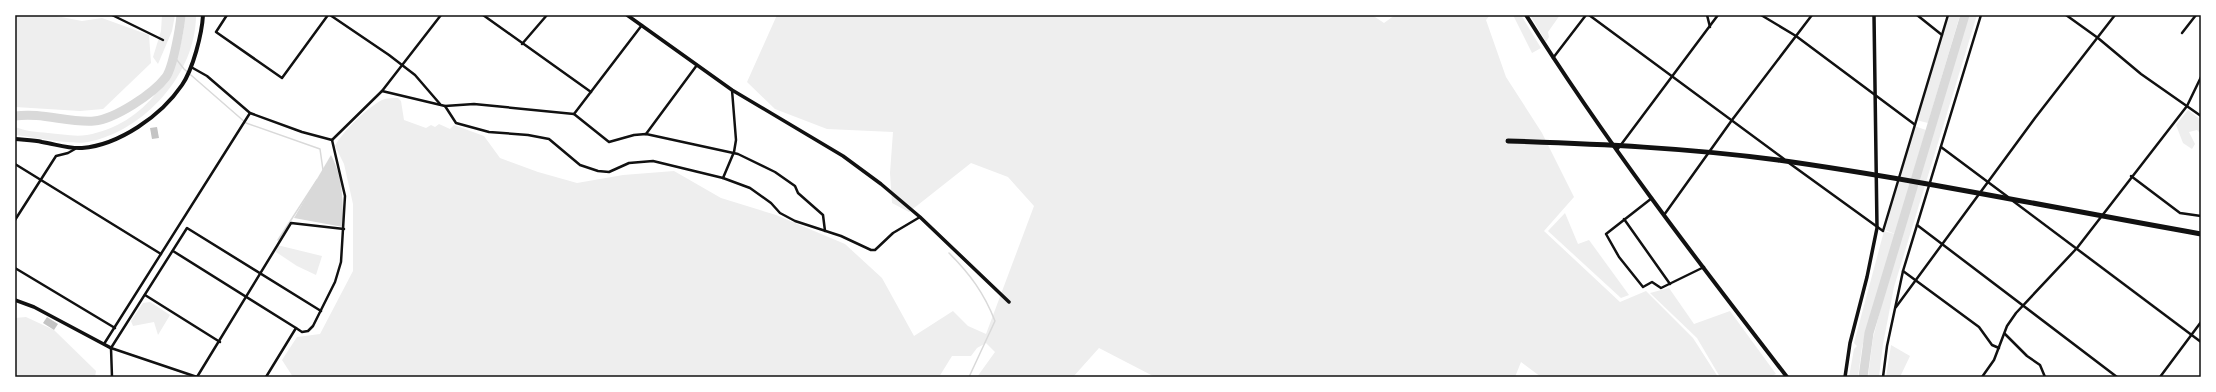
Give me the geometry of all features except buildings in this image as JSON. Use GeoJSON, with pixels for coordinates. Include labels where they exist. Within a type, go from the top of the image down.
{"type":"FeatureCollection","features":[{"type":"Feature","properties":{"kind":"highway"},"geometry":{"type":"LineString","coordinates":[[1508,141],[1598,144],[1721,153],[1846,170],[2201,234]]}},
{"type":"Feature","properties":{"kind":"main road"},"geometry":{"type":"LineString","coordinates":[[15,139],[40,141],[76,148],[98,146],[114,141],[148,118],[170,100],[183,84],[191,67],[203,15]]}},
{"type":"Feature","properties":{"kind":"main road"},"geometry":{"type":"LineString","coordinates":[[1526,15],[1553,58],[1617,150],[1664,215],[1787,377]]}},
{"type":"Feature","properties":{"kind":"street"},"geometry":{"type":"LineString","coordinates":[[112,15],[163,40]]}},
{"type":"Feature","properties":{"kind":"street"},"geometry":{"type":"LineString","coordinates":[[227,15],[216,32],[282,78],[329,15],[389,54],[401,66],[416,75],[440,104]]}},
{"type":"Feature","properties":{"kind":"street"},"geometry":{"type":"LineString","coordinates":[[332,140],[382,91],[441,15]]}},
{"type":"Feature","properties":{"kind":"street"},"geometry":{"type":"LineString","coordinates":[[483,15],[591,92]]}},
{"type":"Feature","properties":{"kind":"street"},"geometry":{"type":"LineString","coordinates":[[522,44],[547,15]]}},
{"type":"Feature","properties":{"kind":"street"},"geometry":{"type":"LineString","coordinates":[[627,15],[732,90],[843,156],[920,217],[1009,302]]}},
{"type":"Feature","properties":{"kind":"street"},"geometry":{"type":"LineString","coordinates":[[1553,58],[1586,15]]}},
{"type":"Feature","properties":{"kind":"street"},"geometry":{"type":"LineString","coordinates":[[1589,15],[1883,231],[1948,15]]}},
{"type":"Feature","properties":{"kind":"street"},"geometry":{"type":"LineString","coordinates":[[1707,15],[1710,28]]}},
{"type":"Feature","properties":{"kind":"street"},"geometry":{"type":"LineString","coordinates":[[1617,150],[1710,28],[1718,15]]}},
{"type":"Feature","properties":{"kind":"street"},"geometry":{"type":"LineString","coordinates":[[1761,15],[1796,36],[1914,124]]}},
{"type":"Feature","properties":{"kind":"street"},"geometry":{"type":"LineString","coordinates":[[1664,215],[1732,120],[1812,15]]}},
{"type":"Feature","properties":{"kind":"street"},"geometry":{"type":"LineString","coordinates":[[1845,377],[1850,343],[1867,277],[1877,228],[1874,15]]}},
{"type":"Feature","properties":{"kind":"street"},"geometry":{"type":"LineString","coordinates":[[1917,15],[1942,35]]}},
{"type":"Feature","properties":{"kind":"street"},"geometry":{"type":"LineString","coordinates":[[1883,377],[1894,309],[1903,271],[1981,15]]}},
{"type":"Feature","properties":{"kind":"street"},"geometry":{"type":"LineString","coordinates":[[2066,15],[2098,38],[2141,74],[2201,116]]}},
{"type":"Feature","properties":{"kind":"street"},"geometry":{"type":"LineString","coordinates":[[1894,309],[2115,15]]}},
{"type":"Feature","properties":{"kind":"street"},"geometry":{"type":"LineString","coordinates":[[2182,33],[2196,15]]}},
{"type":"Feature","properties":{"kind":"street"},"geometry":{"type":"LineString","coordinates":[[574,114],[642,26]]}},
{"type":"Feature","properties":{"kind":"street"},"geometry":{"type":"LineString","coordinates":[[646,134],[698,65]]}},
{"type":"Feature","properties":{"kind":"street"},"geometry":{"type":"LineString","coordinates":[[191,67],[207,76],[250,113],[302,132],[332,140]]}},
{"type":"Feature","properties":{"kind":"street"},"geometry":{"type":"LineString","coordinates":[[1982,377],[1994,360],[2007,326],[2077,248],[2131,176],[2187,106],[2201,77]]}},
{"type":"Feature","properties":{"kind":"street"},"geometry":{"type":"LineString","coordinates":[[723,178],[734,152],[736,119],[732,90]]}},
{"type":"Feature","properties":{"kind":"street"},"geometry":{"type":"LineString","coordinates":[[382,91],[445,106],[474,104],[574,114],[609,142],[634,135],[646,134],[734,152],[775,172],[795,186],[798,192],[823,215],[825,231]]}},
{"type":"Feature","properties":{"kind":"street"},"geometry":{"type":"LineString","coordinates":[[445,106],[456,123],[489,132],[528,135],[549,139],[580,165],[598,171],[609,172],[629,162],[653,160],[723,178],[750,188],[771,203],[780,213],[795,221],[876,250],[893,233],[920,217]]}},
{"type":"Feature","properties":{"kind":"street"},"geometry":{"type":"LineString","coordinates":[[104,344],[250,113]]}},
{"type":"Feature","properties":{"kind":"street"},"geometry":{"type":"LineString","coordinates":[[173,251],[302,332],[308,330],[321,311],[336,282],[341,262],[345,196],[332,140]]}},
{"type":"Feature","properties":{"kind":"street"},"geometry":{"type":"LineString","coordinates":[[1941,147],[2201,342]]}},
{"type":"Feature","properties":{"kind":"street"},"geometry":{"type":"LineString","coordinates":[[15,220],[56,156],[68,153],[76,148]]}},
{"type":"Feature","properties":{"kind":"street"},"geometry":{"type":"LineString","coordinates":[[15,164],[161,254]]}},
{"type":"Feature","properties":{"kind":"street"},"geometry":{"type":"LineString","coordinates":[[2131,176],[2180,213],[2201,216]]}},
{"type":"Feature","properties":{"kind":"street"},"geometry":{"type":"LineString","coordinates":[[1652,198],[1606,234],[1619,257],[1643,287],[1652,282],[1661,288],[1704,267]]}},
{"type":"Feature","properties":{"kind":"street"},"geometry":{"type":"LineString","coordinates":[[1624,219],[1670,284]]}},
{"type":"Feature","properties":{"kind":"street"},"geometry":{"type":"LineString","coordinates":[[15,300],[34,307],[111,348],[197,377],[292,223],[344,229]]}},
{"type":"Feature","properties":{"kind":"street"},"geometry":{"type":"LineString","coordinates":[[1917,225],[2117,377]]}},
{"type":"Feature","properties":{"kind":"street"},"geometry":{"type":"LineString","coordinates":[[112,377],[111,348],[173,251],[185,229],[189,228],[321,311]]}},
{"type":"Feature","properties":{"kind":"street"},"geometry":{"type":"LineString","coordinates":[[15,268],[115,328]]}},
{"type":"Feature","properties":{"kind":"street"},"geometry":{"type":"LineString","coordinates":[[1903,271],[1979,328],[1992,345],[1999,348]]}},
{"type":"Feature","properties":{"kind":"street"},"geometry":{"type":"LineString","coordinates":[[145,295],[220,342]]}},
{"type":"Feature","properties":{"kind":"street"},"geometry":{"type":"LineString","coordinates":[[2160,377],[2201,322]]}},
{"type":"Feature","properties":{"kind":"street"},"geometry":{"type":"LineString","coordinates":[[266,377],[296,328]]}},
{"type":"Feature","properties":{"kind":"street"},"geometry":{"type":"LineString","coordinates":[[2005,334],[2027,356],[2040,365],[2045,377]]}},
{"type":"Feature","properties":{"kind":"shaded area"},"geometry":{"type":"Polygon","coordinates":[[[15,15],[51,15],[82,21],[102,18],[149,35],[151,63],[103,109],[80,111],[15,107],[15,15]]]}},
{"type":"Feature","properties":{"kind":"shaded area"},"geometry":{"type":"Polygon","coordinates":[[[162,15],[175,15],[172,31],[158,64],[153,57],[161,31],[162,15]]]}},
{"type":"Feature","properties":{"kind":"shaded area"},"geometry":{"type":"Polygon","coordinates":[[[185,15],[196,15],[194,37],[187,58],[177,78],[147,113],[128,126],[109,136],[88,142],[63,142],[15,135],[15,127],[40,132],[82,136],[108,129],[126,120],[143,107],[157,92],[168,75],[177,56],[183,36],[185,15]]]}},
{"type":"Feature","properties":{"kind":"shaded area"},"geometry":{"type":"Polygon","coordinates":[[[777,15],[1372,15],[1384,23],[1395,15],[1490,15],[1486,20],[1506,77],[1542,133],[1574,197],[1544,231],[1620,302],[1646,291],[1693,338],[1718,377],[1541,377],[1521,362],[1515,377],[1155,377],[1099,348],[1073,377],[977,377],[995,352],[986,343],[977,348],[971,356],[952,356],[939,377],[293,377],[282,360],[297,337],[320,334],[353,271],[353,204],[344,164],[335,146],[349,127],[376,103],[392,98],[398,98],[401,101],[404,120],[426,128],[431,125],[435,127],[439,124],[450,129],[454,125],[484,136],[500,158],[538,172],[577,183],[623,175],[674,171],[721,198],[776,215],[845,244],[882,278],[914,336],[953,311],[968,326],[986,334],[1034,206],[1008,177],[971,163],[909,212],[892,203],[890,173],[893,132],[827,129],[775,109],[747,82],[777,15]]]}},
{"type":"Feature","properties":{"kind":"shaded area"},"geometry":{"type":"Polygon","coordinates":[[[1513,15],[1521,15],[1541,48],[1532,53],[1513,15]]]}},
{"type":"Feature","properties":{"kind":"shaded area"},"geometry":{"type":"Polygon","coordinates":[[[1530,15],[1560,15],[1548,32],[1549,37],[1546,42],[1530,15]]]}},
{"type":"Feature","properties":{"kind":"shaded area"},"geometry":{"type":"Polygon","coordinates":[[[1949,15],[1960,15],[1928,123],[1916,120],[1949,15]]]}},
{"type":"Feature","properties":{"kind":"shaded area"},"geometry":{"type":"Polygon","coordinates":[[[1969,15],[1977,15],[1894,287],[1883,344],[1879,377],[1868,377],[1873,338],[1887,284],[1969,15]]]}},
{"type":"Feature","properties":{"kind":"shaded area"},"geometry":{"type":"Polygon","coordinates":[[[2188,110],[2201,120],[2201,134],[2197,130],[2189,132],[2195,144],[2192,149],[2183,143],[2176,125],[2188,110]]]}},
{"type":"Feature","properties":{"kind":"shaded area"},"geometry":{"type":"Polygon","coordinates":[[[1914,126],[1926,130],[1895,234],[1885,230],[1914,126]]]}},
{"type":"Feature","properties":{"kind":"shaded area"},"geometry":{"type":"Polygon","coordinates":[[[331,155],[340,181],[343,227],[294,218],[331,155]]]}},
{"type":"Feature","properties":{"kind":"shaded area"},"geometry":{"type":"Polygon","coordinates":[[[1565,213],[1578,244],[1589,240],[1629,295],[1621,298],[1548,231],[1565,213]]]}},
{"type":"Feature","properties":{"kind":"shaded area"},"geometry":{"type":"Polygon","coordinates":[[[1884,231],[1895,234],[1862,347],[1858,377],[1849,377],[1854,349],[1857,346],[1854,343],[1884,231]]]}},
{"type":"Feature","properties":{"kind":"shaded area"},"geometry":{"type":"Polygon","coordinates":[[[277,245],[322,256],[316,275],[297,266],[276,252],[277,245]]]}},
{"type":"Feature","properties":{"kind":"shaded area"},"geometry":{"type":"Polygon","coordinates":[[[1669,288],[1694,324],[1730,311],[1776,374],[1769,377],[1720,377],[1697,338],[1650,293],[1669,288]]]}},
{"type":"Feature","properties":{"kind":"shaded area"},"geometry":{"type":"Polygon","coordinates":[[[150,302],[170,315],[158,335],[154,322],[133,326],[131,321],[143,303],[150,302]]]}},
{"type":"Feature","properties":{"kind":"shaded area"},"geometry":{"type":"Polygon","coordinates":[[[26,317],[54,330],[96,371],[95,377],[15,377],[15,318],[26,317]]]}},
{"type":"Feature","properties":{"kind":"shaded area"},"geometry":{"type":"Polygon","coordinates":[[[1891,345],[1910,356],[1900,377],[1886,377],[1891,345]]]}},
{"type":"Feature","properties":{"kind":"waterway"},"geometry":{"type":"LineString","coordinates":[[15,116],[35,115],[94,121],[112,116],[133,105],[160,84],[169,72],[178,38],[181,15]]}},
{"type":"Feature","properties":{"kind":"waterway"},"geometry":{"type":"LineString","coordinates":[[1863,377],[1869,333],[1965,15]]}},
{"type":"Feature","properties":{"kind":"waterway"},"geometry":{"type":"LineString","coordinates":[[173,55],[184,69],[246,123],[320,149],[323,170]]}},
{"type":"Feature","properties":{"kind":"waterway"},"geometry":{"type":"LineString","coordinates":[[278,240],[317,180]]}},
{"type":"Feature","properties":{"kind":"waterway"},"geometry":{"type":"LineString","coordinates":[[949,253],[976,284],[995,321],[969,377]]}}]}
